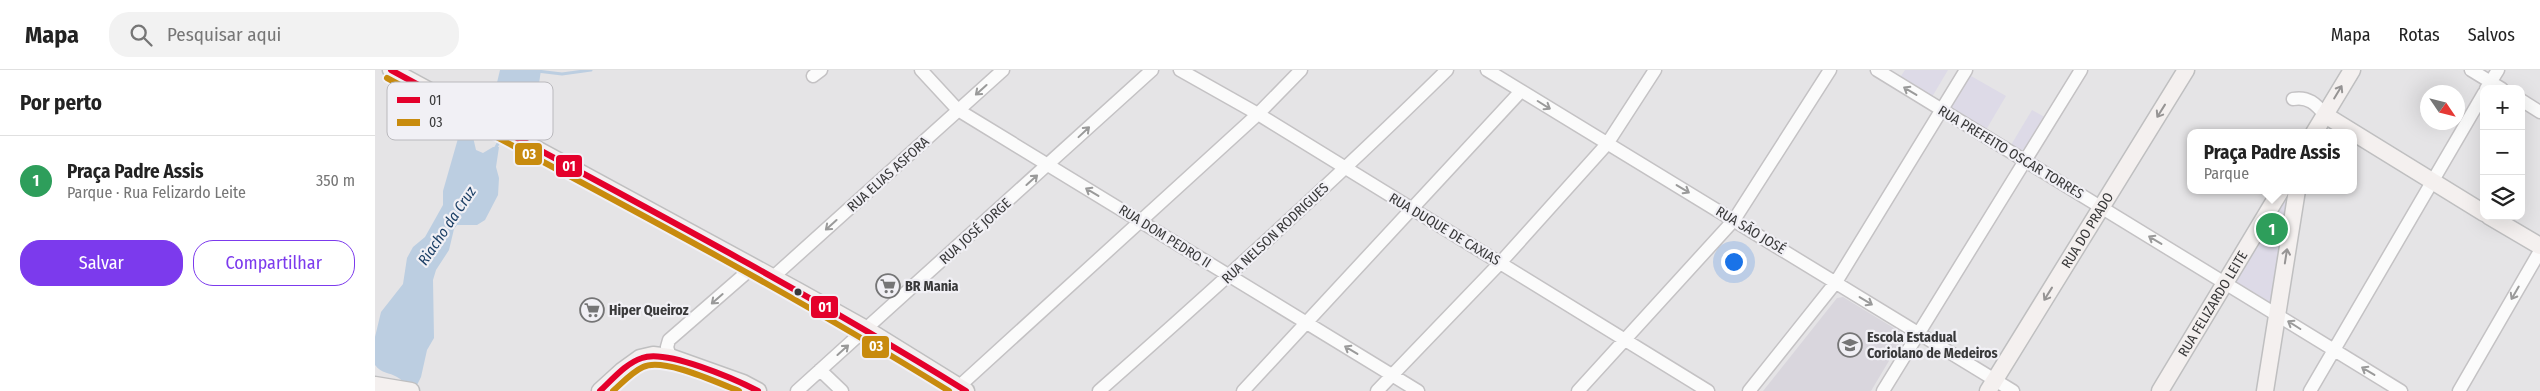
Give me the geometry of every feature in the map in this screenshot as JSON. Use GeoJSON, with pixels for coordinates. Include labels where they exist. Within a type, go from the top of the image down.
{"type":"FeatureCollection","features":[{"type":"Feature","properties":{"kind":"main road"},"geometry":{"type":"LineString","coordinates":[[391,70],[413,82]]}},
{"type":"Feature","properties":{"kind":"main road","name":"RUA DO PRADO"},"geometry":{"type":"LineString","coordinates":[[1992,385],[2185,70]]}},
{"type":"Feature","properties":{"kind":"main road"},"geometry":{"type":"LineString","coordinates":[[2316,129],[2352,70]]}},
{"type":"Feature","properties":{"kind":"main road"},"geometry":{"type":"LineString","coordinates":[[2325,115],[2348,129]]}},
{"type":"Feature","properties":{"kind":"main road"},"geometry":{"type":"LineString","coordinates":[[2357,135],[2480,211]]}},
{"type":"Feature","properties":{"kind":"main road"},"geometry":{"type":"LineString","coordinates":[[520,140],[866,329],[959,390]]}},
{"type":"Feature","properties":{"kind":"main road","name":"RUA FELIZARDO LEITE"},"geometry":{"type":"LineString","coordinates":[[2160,391],[2279,194]]}},
{"type":"Feature","properties":{"kind":"main road"},"geometry":{"type":"LineString","coordinates":[[2265,391],[2296,194]]}},
{"type":"Feature","properties":{"kind":"main road"},"geometry":{"type":"LineString","coordinates":[[2496,220],[2540,246]]}},
{"type":"Feature","properties":{"kind":"main road"},"geometry":{"type":"LineString","coordinates":[[600,391],[640,358],[653,355],[670,358],[743,383],[757,391]]}},
{"type":"Feature","properties":{"kind":"main road"},"geometry":{"type":"LineString","coordinates":[[375,385],[411,391]]}},
{"type":"Feature","properties":{"kind":"street","name":"RUA DOM PEDRO II"},"geometry":{"type":"LineString","coordinates":[[921,70],[958,110],[1418,391]]}},
{"type":"Feature","properties":{"kind":"street","name":"RUA ELIAS ASFORA"},"geometry":{"type":"LineString","coordinates":[[772,278],[1003,70]]}},
{"type":"Feature","properties":{"kind":"street","name":"RUA JOSÉ JORGE"},"geometry":{"type":"LineString","coordinates":[[797,391],[1152,70]]}},
{"type":"Feature","properties":{"kind":"street","name":"RUA DUQUE DE CAXIAS"},"geometry":{"type":"LineString","coordinates":[[1180,70],[1258,114],[1708,391]]}},
{"type":"Feature","properties":{"kind":"street"},"geometry":{"type":"LineString","coordinates":[[959,390],[1258,114],[1301,70]]}},
{"type":"Feature","properties":{"kind":"street","name":"RUA NELSON RODRIGUES"},"geometry":{"type":"LineString","coordinates":[[1099,391],[1229,276],[1447,70]]}},
{"type":"Feature","properties":{"kind":"street","name":"RUA SÃO JOSÉ"},"geometry":{"type":"LineString","coordinates":[[1488,70],[1921,333],[1992,385],[2013,391]]}},
{"type":"Feature","properties":{"kind":"street"},"geometry":{"type":"LineString","coordinates":[[1377,391],[1501,262],[1607,144],[1655,70]]}},
{"type":"Feature","properties":{"kind":"street"},"geometry":{"type":"LineString","coordinates":[[1578,391],[1734,220],[1830,70]]}},
{"type":"Feature","properties":{"kind":"street","name":"RUA PREFEITO OSCAR TORRES"},"geometry":{"type":"LineString","coordinates":[[1877,70],[2401,391]]}},
{"type":"Feature","properties":{"kind":"street"},"geometry":{"type":"LineString","coordinates":[[1749,391],[1836,282],[1966,70]]}},
{"type":"Feature","properties":{"kind":"street"},"geometry":{"type":"LineString","coordinates":[[1883,391],[1921,333],[2081,70]]}},
{"type":"Feature","properties":{"kind":"street"},"geometry":{"type":"LineString","coordinates":[[2471,70],[2488,85],[2497,70]]}},
{"type":"Feature","properties":{"kind":"street"},"geometry":{"type":"LineString","coordinates":[[1243,391],[1413,210],[1521,91]]}},
{"type":"Feature","properties":{"kind":"street"},"geometry":{"type":"LineString","coordinates":[[2293,99],[2306,98],[2325,115]]}},
{"type":"Feature","properties":{"kind":"street"},"geometry":{"type":"LineString","coordinates":[[2310,391],[2480,100]]}},
{"type":"Feature","properties":{"kind":"street"},"geometry":{"type":"LineString","coordinates":[[2525,103],[2540,112]]}},
{"type":"Feature","properties":{"kind":"street"},"geometry":{"type":"LineString","coordinates":[[2459,391],[2540,251]]}},
{"type":"Feature","properties":{"kind":"street"},"geometry":{"type":"LineString","coordinates":[[670,358],[667,347],[669,340],[753,267]]}},
{"type":"Feature","properties":{"kind":"street"},"geometry":{"type":"LineString","coordinates":[[820,370],[842,391]]}},
{"type":"Feature","properties":{"kind":"shaded area"},"geometry":{"type":"Polygon","coordinates":[[[1905,70],[1948,70],[1929,102],[1897,82],[1905,70]]]}},
{"type":"Feature","properties":{"kind":"shaded area"},"geometry":{"type":"Polygon","coordinates":[[[1964,72],[2006,96],[1983,135],[1941,109],[1964,72]]]}},
{"type":"Feature","properties":{"kind":"shaded area"},"geometry":{"type":"Polygon","coordinates":[[[2032,110],[2050,120],[2026,161],[2008,150],[2032,110]]]}},
{"type":"Feature","properties":{"kind":"shaded area"},"geometry":{"type":"Polygon","coordinates":[[[2286,194],[2289,194],[2277,314],[2226,283],[2286,194]]]}},
{"type":"Feature","properties":{"kind":"shaded area","name":"Escola Estadual Coriolano de Medeiros"},"geometry":{"type":"Polygon","coordinates":[[[1843,297],[1902,333],[1902,339],[1871,391],[1763,391],[1837,298],[1843,297]]]}},
{"type":"Feature","properties":{"kind":"water"},"geometry":{"type":"Polygon","coordinates":[[[500,70],[541,70],[539,82],[497,82],[500,70]]]}},
{"type":"Feature","properties":{"kind":"water"},"geometry":{"type":"Polygon","coordinates":[[[458,140],[474,140],[476,150],[483,153],[493,147],[499,147],[496,167],[499,178],[498,195],[485,220],[477,225],[457,225],[454,229],[449,250],[436,270],[433,280],[434,338],[427,350],[421,377],[416,387],[383,371],[375,365],[375,337],[381,312],[403,284],[407,258],[413,247],[425,237],[443,205],[443,191],[458,140]]]}},
{"type":"Feature","properties":{"kind":"waterway"},"geometry":{"type":"LineString","coordinates":[[537,71],[562,74],[591,70]]}},
{"type":"Feature","properties":{"kind":"waterway","name":"Riacho da Cruz"},"geometry":{"type":"LineString","coordinates":[[494,151],[500,140]]}},
{"type":"Feature","properties":{"kind":"transit line","name":"01"},"geometry":{"type":"LineString","coordinates":[[391,70],[413,82]]}},
{"type":"Feature","properties":{"kind":"transit line","name":"03"},"geometry":{"type":"LineString","coordinates":[[387,78],[394,82]]}},
{"type":"Feature","properties":{"kind":"transit line","name":"03"},"geometry":{"type":"LineString","coordinates":[[502,140],[741,269],[949,391]]}},
{"type":"Feature","properties":{"kind":"transit line","name":"01"},"geometry":{"type":"LineString","coordinates":[[521,140],[753,266],[896,348],[966,391]]}},
{"type":"Feature","properties":{"kind":"transit line","name":"01"},"geometry":{"type":"LineString","coordinates":[[600,391],[619,372],[636,360],[653,356],[683,361],[758,391]]}},
{"type":"Feature","properties":{"kind":"transit line","name":"03"},"geometry":{"type":"LineString","coordinates":[[613,391],[635,372],[643,367],[652,365],[663,365],[691,372],[739,391]]}},
{"type":"Feature","properties":{"kind":"place","name":"Praça Padre Assis"},"geometry":{"type":"Point","coordinates":[2272,229]}},
{"type":"Feature","properties":{"kind":"place","name":"BR Mania"},"geometry":{"type":"Point","coordinates":[888,286]}},
{"type":"Feature","properties":{"kind":"place","name":"Hiper Queiroz"},"geometry":{"type":"Point","coordinates":[592,310]}},
{"type":"Feature","properties":{"kind":"place","name":"Escola Estadual Coriolano de Medeiros"},"geometry":{"type":"Point","coordinates":[1850,345]}}]}
